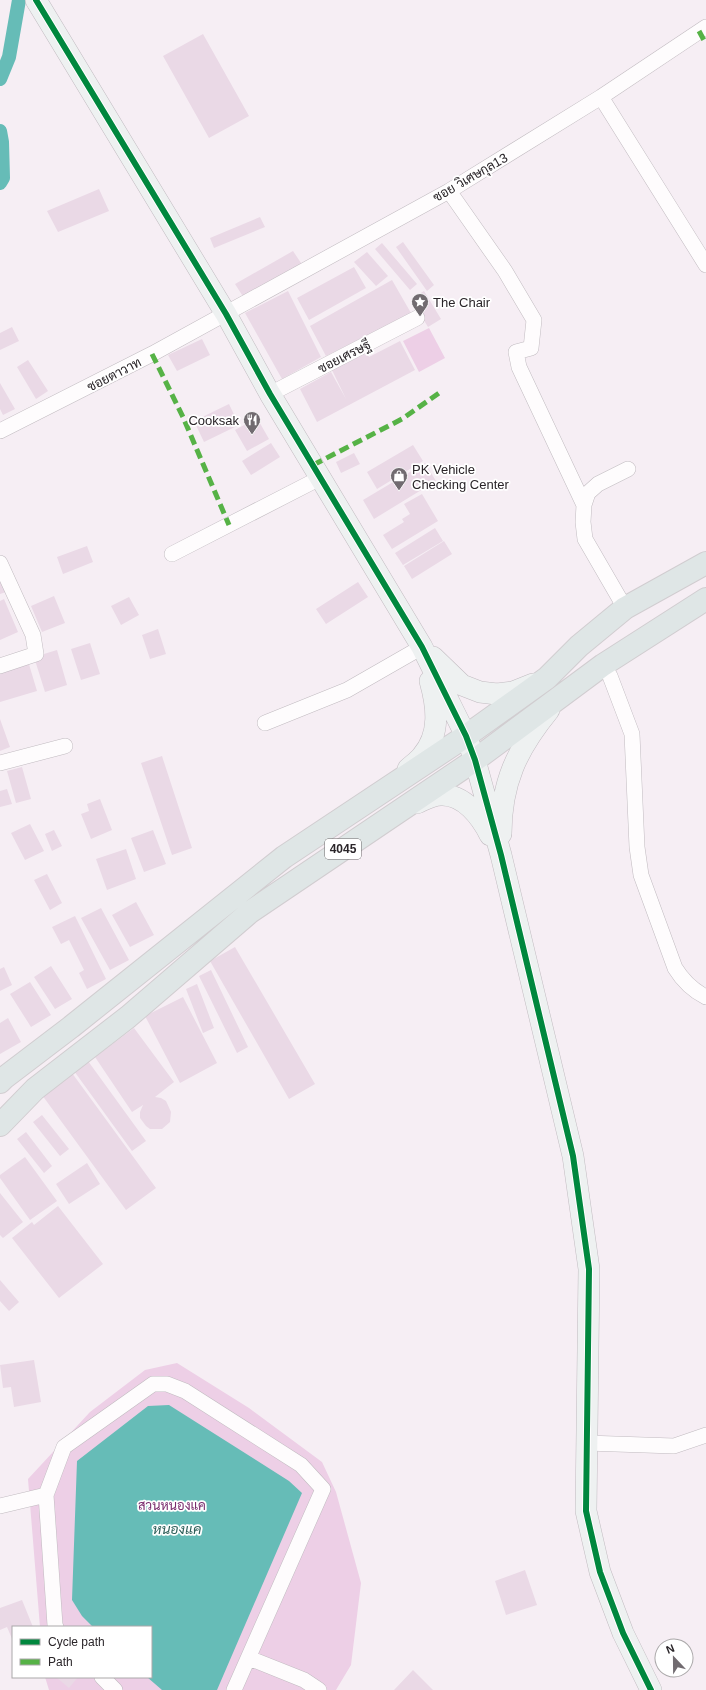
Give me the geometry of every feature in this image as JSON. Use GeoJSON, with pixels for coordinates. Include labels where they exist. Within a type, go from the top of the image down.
{"type":"FeatureCollection","features":[{"type":"Feature","properties":{"kind":"main road","name":"4045"},"geometry":{"type":"LineString","coordinates":[[1,1077],[71,1027],[284,858],[466,736],[547,678],[579,646],[624,608],[706,563]]}},
{"type":"Feature","properties":{"kind":"main road","name":"4045"},"geometry":{"type":"LineString","coordinates":[[0,1125],[35,1089],[128,1017],[250,912],[475,760],[602,665],[706,599]]}},
{"type":"Feature","properties":{"kind":"street"},"geometry":{"type":"LineString","coordinates":[[41,8],[226,314],[270,394],[422,647],[466,736],[475,760],[501,855],[576,1178],[589,1269],[586,1511],[600,1572],[624,1633],[650,1690]]}},
{"type":"Feature","properties":{"kind":"street","name":"ซอย วิเศษกุล13"},"geometry":{"type":"LineString","coordinates":[[226,314],[449,190],[602,97],[706,27]]}},
{"type":"Feature","properties":{"kind":"street"},"geometry":{"type":"LineString","coordinates":[[602,97],[706,264]]}},
{"type":"Feature","properties":{"kind":"street"},"geometry":{"type":"LineString","coordinates":[[449,190],[505,271],[534,320],[531,348],[516,352],[519,367],[584,505]]}},
{"type":"Feature","properties":{"kind":"street","name":"ซอยตาวาท"},"geometry":{"type":"LineString","coordinates":[[0,431],[152,354],[226,314]]}},
{"type":"Feature","properties":{"kind":"street","name":"ซอยเศรษฐี"},"geometry":{"type":"LineString","coordinates":[[270,394],[417,318]]}},
{"type":"Feature","properties":{"kind":"street"},"geometry":{"type":"LineString","coordinates":[[624,608],[585,539],[583,522],[584,505],[588,493],[598,484],[628,469]]}},
{"type":"Feature","properties":{"kind":"street"},"geometry":{"type":"LineString","coordinates":[[172,554],[320,478]]}},
{"type":"Feature","properties":{"kind":"street"},"geometry":{"type":"LineString","coordinates":[[0,563],[33,635],[36,654],[0,666]]}},
{"type":"Feature","properties":{"kind":"street"},"geometry":{"type":"LineString","coordinates":[[422,647],[462,685],[480,692],[496,694],[513,692],[547,678]]}},
{"type":"Feature","properties":{"kind":"street"},"geometry":{"type":"LineString","coordinates":[[265,723],[347,690],[422,647]]}},
{"type":"Feature","properties":{"kind":"street"},"geometry":{"type":"LineString","coordinates":[[374,798],[422,756],[433,739],[436,720],[435,699],[422,647]]}},
{"type":"Feature","properties":{"kind":"street"},"geometry":{"type":"LineString","coordinates":[[602,665],[610,676],[632,734],[637,847],[641,875],[675,968],[683,980],[695,991],[706,997]]}},
{"type":"Feature","properties":{"kind":"street"},"geometry":{"type":"LineString","coordinates":[[501,855],[501,813],[507,786],[516,760],[532,732],[560,696]]}},
{"type":"Feature","properties":{"kind":"street"},"geometry":{"type":"LineString","coordinates":[[0,763],[65,746]]}},
{"type":"Feature","properties":{"kind":"street"},"geometry":{"type":"LineString","coordinates":[[402,809],[430,797],[441,795],[456,797],[471,808],[484,824],[501,855]]}},
{"type":"Feature","properties":{"kind":"street"},"geometry":{"type":"LineString","coordinates":[[56,1626],[46,1495],[64,1447],[153,1384],[167,1384],[186,1391],[301,1465],[323,1489],[234,1690]]}},
{"type":"Feature","properties":{"kind":"street"},"geometry":{"type":"LineString","coordinates":[[586,1443],[674,1446],[706,1435]]}},
{"type":"Feature","properties":{"kind":"street"},"geometry":{"type":"LineString","coordinates":[[0,1506],[46,1495]]}},
{"type":"Feature","properties":{"kind":"street"},"geometry":{"type":"LineString","coordinates":[[249,1658],[304,1680],[319,1690]]}},
{"type":"Feature","properties":{"kind":"street"},"geometry":{"type":"LineString","coordinates":[[103,1678],[113,1690]]}},
{"type":"Feature","properties":{"kind":"green space"},"geometry":{"type":"Polygon","coordinates":[[[429,328],[445,358],[419,372],[403,341],[429,328]]]}},
{"type":"Feature","properties":{"kind":"green space","name":"สวนหนองแค"},"geometry":{"type":"Polygon","coordinates":[[[177,1363],[249,1408],[322,1462],[336,1492],[361,1583],[351,1665],[336,1690],[49,1690],[45,1678],[152,1678],[152,1626],[40,1626],[28,1479],[90,1412],[145,1370],[177,1363]]]}},
{"type":"Feature","properties":{"kind":"water","name":"หนองแค"},"geometry":{"type":"Polygon","coordinates":[[[169,1405],[289,1481],[302,1493],[217,1690],[162,1690],[148,1678],[152,1678],[152,1626],[92,1626],[82,1616],[72,1600],[77,1461],[148,1406],[169,1405]]]}},
{"type":"Feature","properties":{"kind":"building"},"geometry":{"type":"Polygon","coordinates":[[[203,34],[249,116],[209,138],[163,56],[203,34]]]}},
{"type":"Feature","properties":{"kind":"building"},"geometry":{"type":"Polygon","coordinates":[[[99,189],[109,211],[58,232],[47,211],[99,189]]]}},
{"type":"Feature","properties":{"kind":"building"},"geometry":{"type":"Polygon","coordinates":[[[260,217],[265,227],[214,248],[210,238],[260,217]]]}},
{"type":"Feature","properties":{"kind":"building"},"geometry":{"type":"Polygon","coordinates":[[[403,242],[434,285],[427,291],[396,247],[403,242]]]}},
{"type":"Feature","properties":{"kind":"building"},"geometry":{"type":"Polygon","coordinates":[[[382,243],[417,284],[410,290],[375,249],[382,243]]]}},
{"type":"Feature","properties":{"kind":"building"},"geometry":{"type":"Polygon","coordinates":[[[293,251],[303,266],[244,298],[235,284],[293,251]]]}},
{"type":"Feature","properties":{"kind":"building"},"geometry":{"type":"Polygon","coordinates":[[[367,252],[388,276],[376,286],[354,262],[367,252]]]}},
{"type":"Feature","properties":{"kind":"building"},"geometry":{"type":"Polygon","coordinates":[[[354,267],[366,288],[309,320],[297,298],[354,267]]]}},
{"type":"Feature","properties":{"kind":"building"},"geometry":{"type":"Polygon","coordinates":[[[392,280],[411,313],[326,356],[310,326],[392,280]]]}},
{"type":"Feature","properties":{"kind":"building"},"geometry":{"type":"Polygon","coordinates":[[[288,291],[321,357],[282,379],[245,313],[288,291]]]}},
{"type":"Feature","properties":{"kind":"building"},"geometry":{"type":"Polygon","coordinates":[[[424,291],[441,319],[428,327],[411,299],[424,291]]]}},
{"type":"Feature","properties":{"kind":"building"},"geometry":{"type":"Polygon","coordinates":[[[12,327],[19,341],[0,350],[0,333],[12,327]]]}},
{"type":"Feature","properties":{"kind":"building"},"geometry":{"type":"Polygon","coordinates":[[[202,339],[210,355],[177,371],[168,355],[202,339]]]}},
{"type":"Feature","properties":{"kind":"building"},"geometry":{"type":"Polygon","coordinates":[[[400,341],[415,370],[317,422],[300,389],[331,372],[346,399],[332,370],[367,353],[369,357],[400,341]]]}},
{"type":"Feature","properties":{"kind":"building"},"geometry":{"type":"Polygon","coordinates":[[[28,360],[48,391],[36,399],[17,367],[28,360]]]}},
{"type":"Feature","properties":{"kind":"building"},"geometry":{"type":"Polygon","coordinates":[[[0,383],[15,409],[3,415],[0,409],[0,383]]]}},
{"type":"Feature","properties":{"kind":"building"},"geometry":{"type":"Polygon","coordinates":[[[229,404],[239,425],[204,442],[194,421],[229,404]]]}},
{"type":"Feature","properties":{"kind":"building","name":"Cooksak"},"geometry":{"type":"Polygon","coordinates":[[[257,418],[269,439],[247,451],[235,430],[257,418]]]}},
{"type":"Feature","properties":{"kind":"building"},"geometry":{"type":"Polygon","coordinates":[[[271,443],[280,457],[251,475],[242,461],[271,443]]]}},
{"type":"Feature","properties":{"kind":"building"},"geometry":{"type":"Polygon","coordinates":[[[413,445],[423,461],[377,489],[367,472],[413,445]]]}},
{"type":"Feature","properties":{"kind":"building"},"geometry":{"type":"Polygon","coordinates":[[[354,453],[360,464],[341,473],[336,462],[354,453]]]}},
{"type":"Feature","properties":{"kind":"building","name":"PK Vehicle Checking Center"},"geometry":{"type":"Polygon","coordinates":[[[425,463],[436,481],[374,519],[363,500],[425,463]]]}},
{"type":"Feature","properties":{"kind":"building"},"geometry":{"type":"Polygon","coordinates":[[[422,494],[438,521],[392,549],[383,535],[404,522],[402,519],[410,514],[404,504],[422,494]]]}},
{"type":"Feature","properties":{"kind":"building"},"geometry":{"type":"Polygon","coordinates":[[[435,528],[443,541],[403,565],[395,553],[435,528]]]}},
{"type":"Feature","properties":{"kind":"building"},"geometry":{"type":"Polygon","coordinates":[[[444,541],[452,554],[412,579],[404,566],[444,541]]]}},
{"type":"Feature","properties":{"kind":"building"},"geometry":{"type":"Polygon","coordinates":[[[87,546],[93,562],[63,574],[57,557],[87,546]]]}},
{"type":"Feature","properties":{"kind":"building"},"geometry":{"type":"Polygon","coordinates":[[[0,580],[6,592],[0,594],[0,580]]]}},
{"type":"Feature","properties":{"kind":"building"},"geometry":{"type":"Polygon","coordinates":[[[358,582],[368,597],[326,624],[316,609],[358,582]]]}},
{"type":"Feature","properties":{"kind":"building"},"geometry":{"type":"Polygon","coordinates":[[[54,596],[65,623],[42,632],[31,606],[54,596]]]}},
{"type":"Feature","properties":{"kind":"building"},"geometry":{"type":"Polygon","coordinates":[[[129,597],[139,615],[121,625],[111,606],[129,597]]]}},
{"type":"Feature","properties":{"kind":"building"},"geometry":{"type":"Polygon","coordinates":[[[4,599],[18,632],[0,640],[0,601],[4,599]]]}},
{"type":"Feature","properties":{"kind":"building"},"geometry":{"type":"Polygon","coordinates":[[[158,629],[166,654],[150,659],[142,635],[158,629]]]}},
{"type":"Feature","properties":{"kind":"building"},"geometry":{"type":"Polygon","coordinates":[[[90,643],[100,674],[81,680],[71,649],[90,643]]]}},
{"type":"Feature","properties":{"kind":"building"},"geometry":{"type":"Polygon","coordinates":[[[57,650],[67,685],[45,692],[34,657],[57,650]]]}},
{"type":"Feature","properties":{"kind":"building"},"geometry":{"type":"Polygon","coordinates":[[[28,661],[37,691],[0,702],[0,669],[28,661]]]}},
{"type":"Feature","properties":{"kind":"building"},"geometry":{"type":"Polygon","coordinates":[[[0,719],[10,747],[0,751],[0,719]]]}},
{"type":"Feature","properties":{"kind":"building"},"geometry":{"type":"Polygon","coordinates":[[[162,756],[192,848],[172,855],[141,763],[162,756]]]}},
{"type":"Feature","properties":{"kind":"building"},"geometry":{"type":"Polygon","coordinates":[[[22,767],[31,799],[16,803],[7,771],[22,767]]]}},
{"type":"Feature","properties":{"kind":"building"},"geometry":{"type":"Polygon","coordinates":[[[7,789],[12,804],[0,807],[0,791],[7,789]]]}},
{"type":"Feature","properties":{"kind":"building"},"geometry":{"type":"Polygon","coordinates":[[[100,799],[112,830],[91,839],[81,814],[89,811],[87,804],[100,799]]]}},
{"type":"Feature","properties":{"kind":"building"},"geometry":{"type":"Polygon","coordinates":[[[30,824],[44,851],[25,860],[11,833],[30,824]]]}},
{"type":"Feature","properties":{"kind":"building"},"geometry":{"type":"Polygon","coordinates":[[[54,830],[62,846],[52,851],[45,834],[54,830]]]}},
{"type":"Feature","properties":{"kind":"building"},"geometry":{"type":"Polygon","coordinates":[[[153,830],[166,864],[144,872],[131,838],[153,830]]]}},
{"type":"Feature","properties":{"kind":"building"},"geometry":{"type":"Polygon","coordinates":[[[126,849],[136,879],[107,890],[96,859],[126,849]]]}},
{"type":"Feature","properties":{"kind":"building"},"geometry":{"type":"Polygon","coordinates":[[[47,874],[62,903],[50,910],[34,880],[47,874]]]}},
{"type":"Feature","properties":{"kind":"building"},"geometry":{"type":"Polygon","coordinates":[[[136,902],[154,935],[130,947],[112,915],[136,902]]]}},
{"type":"Feature","properties":{"kind":"building"},"geometry":{"type":"Polygon","coordinates":[[[101,908],[129,960],[110,970],[81,918],[101,908]]]}},
{"type":"Feature","properties":{"kind":"building"},"geometry":{"type":"Polygon","coordinates":[[[75,916],[106,979],[87,989],[79,973],[84,970],[69,940],[61,944],[52,927],[75,916]]]}},
{"type":"Feature","properties":{"kind":"building"},"geometry":{"type":"Polygon","coordinates":[[[235,947],[315,1084],[289,1099],[210,961],[235,947]]]}},
{"type":"Feature","properties":{"kind":"building"},"geometry":{"type":"Polygon","coordinates":[[[51,966],[72,999],[55,1009],[34,977],[51,966]]]}},
{"type":"Feature","properties":{"kind":"building"},"geometry":{"type":"Polygon","coordinates":[[[4,967],[12,985],[0,991],[0,969],[4,967]]]}},
{"type":"Feature","properties":{"kind":"building"},"geometry":{"type":"Polygon","coordinates":[[[211,970],[248,1047],[237,1053],[199,976],[211,970]]]}},
{"type":"Feature","properties":{"kind":"building"},"geometry":{"type":"Polygon","coordinates":[[[30,982],[51,1015],[31,1027],[10,994],[30,982]]]}},
{"type":"Feature","properties":{"kind":"building"},"geometry":{"type":"Polygon","coordinates":[[[197,984],[214,1028],[203,1033],[186,989],[197,984]]]}},
{"type":"Feature","properties":{"kind":"building"},"geometry":{"type":"Polygon","coordinates":[[[183,997],[217,1063],[180,1083],[145,1016],[183,997]]]}},
{"type":"Feature","properties":{"kind":"building"},"geometry":{"type":"Polygon","coordinates":[[[8,1018],[21,1042],[0,1054],[0,1023],[8,1018]]]}},
{"type":"Feature","properties":{"kind":"building"},"geometry":{"type":"Polygon","coordinates":[[[134,1028],[174,1082],[155,1097],[166,1101],[171,1112],[170,1122],[162,1129],[150,1129],[146,1126],[140,1118],[140,1112],[143,1105],[132,1112],[95,1057],[134,1028]]]}},
{"type":"Feature","properties":{"kind":"building"},"geometry":{"type":"Polygon","coordinates":[[[88,1061],[146,1141],[132,1151],[74,1071],[88,1061]]]}},
{"type":"Feature","properties":{"kind":"building"},"geometry":{"type":"Polygon","coordinates":[[[72,1073],[156,1188],[126,1210],[42,1095],[72,1073]]]}},
{"type":"Feature","properties":{"kind":"building"},"geometry":{"type":"Polygon","coordinates":[[[42,1115],[69,1149],[60,1156],[33,1122],[42,1115]]]}},
{"type":"Feature","properties":{"kind":"building"},"geometry":{"type":"Polygon","coordinates":[[[26,1132],[52,1166],[44,1173],[17,1139],[26,1132]]]}},
{"type":"Feature","properties":{"kind":"building"},"geometry":{"type":"Polygon","coordinates":[[[25,1157],[57,1201],[30,1220],[0,1178],[0,1175],[25,1157]]]}},
{"type":"Feature","properties":{"kind":"building"},"geometry":{"type":"Polygon","coordinates":[[[87,1163],[100,1184],[69,1204],[56,1184],[87,1163]]]}},
{"type":"Feature","properties":{"kind":"building"},"geometry":{"type":"Polygon","coordinates":[[[0,1193],[23,1222],[3,1238],[0,1235],[0,1193]]]}},
{"type":"Feature","properties":{"kind":"building"},"geometry":{"type":"Polygon","coordinates":[[[58,1206],[103,1264],[59,1298],[12,1238],[32,1222],[34,1225],[58,1206]]]}},
{"type":"Feature","properties":{"kind":"building"},"geometry":{"type":"Polygon","coordinates":[[[0,1280],[19,1302],[9,1311],[0,1301],[0,1280]]]}},
{"type":"Feature","properties":{"kind":"building"},"geometry":{"type":"Polygon","coordinates":[[[34,1360],[41,1402],[14,1407],[11,1387],[3,1388],[0,1365],[34,1360]]]}},
{"type":"Feature","properties":{"kind":"building"},"geometry":{"type":"Polygon","coordinates":[[[525,1570],[537,1605],[506,1615],[495,1581],[525,1570]]]}},
{"type":"Feature","properties":{"kind":"building"},"geometry":{"type":"Polygon","coordinates":[[[22,1600],[33,1626],[12,1626],[12,1639],[7,1627],[0,1630],[0,1608],[22,1600]]]}},
{"type":"Feature","properties":{"kind":"building"},"geometry":{"type":"Polygon","coordinates":[[[413,1670],[433,1690],[394,1690],[413,1670]]]}},
{"type":"Feature","properties":{"kind":"building"},"geometry":{"type":"Polygon","coordinates":[[[57,1678],[77,1678],[69,1688],[57,1678]]]}},
{"type":"Feature","properties":{"kind":"waterway"},"geometry":{"type":"LineString","coordinates":[[0,79],[9,57],[19,0]]}},
{"type":"Feature","properties":{"kind":"waterway"},"geometry":{"type":"LineString","coordinates":[[0,131],[2,142],[3,178],[0,183]]}},
{"type":"Feature","properties":{"kind":"marked path"},"geometry":{"type":"LineString","coordinates":[[699,31],[706,44]]}},
{"type":"Feature","properties":{"kind":"marked path"},"geometry":{"type":"LineString","coordinates":[[152,354],[183,417],[229,525]]}},
{"type":"Feature","properties":{"kind":"marked path"},"geometry":{"type":"LineString","coordinates":[[313,465],[402,419],[442,391]]}},
{"type":"Feature","properties":{"kind":"cycle path"},"geometry":{"type":"LineString","coordinates":[[36,0],[226,314],[270,394],[422,647],[466,736],[475,760],[501,855],[573,1156],[589,1269],[586,1511],[600,1572],[623,1633],[651,1690]]}},
{"type":"Feature","properties":{"kind":"place","name":"The Chair"},"geometry":{"type":"Point","coordinates":[420,317]}},
{"type":"Feature","properties":{"kind":"place","name":"Cooksak"},"geometry":{"type":"Point","coordinates":[252,435]}},
{"type":"Feature","properties":{"kind":"place","name":"PK Vehicle Checking Center"},"geometry":{"type":"Point","coordinates":[399,491]}}]}
